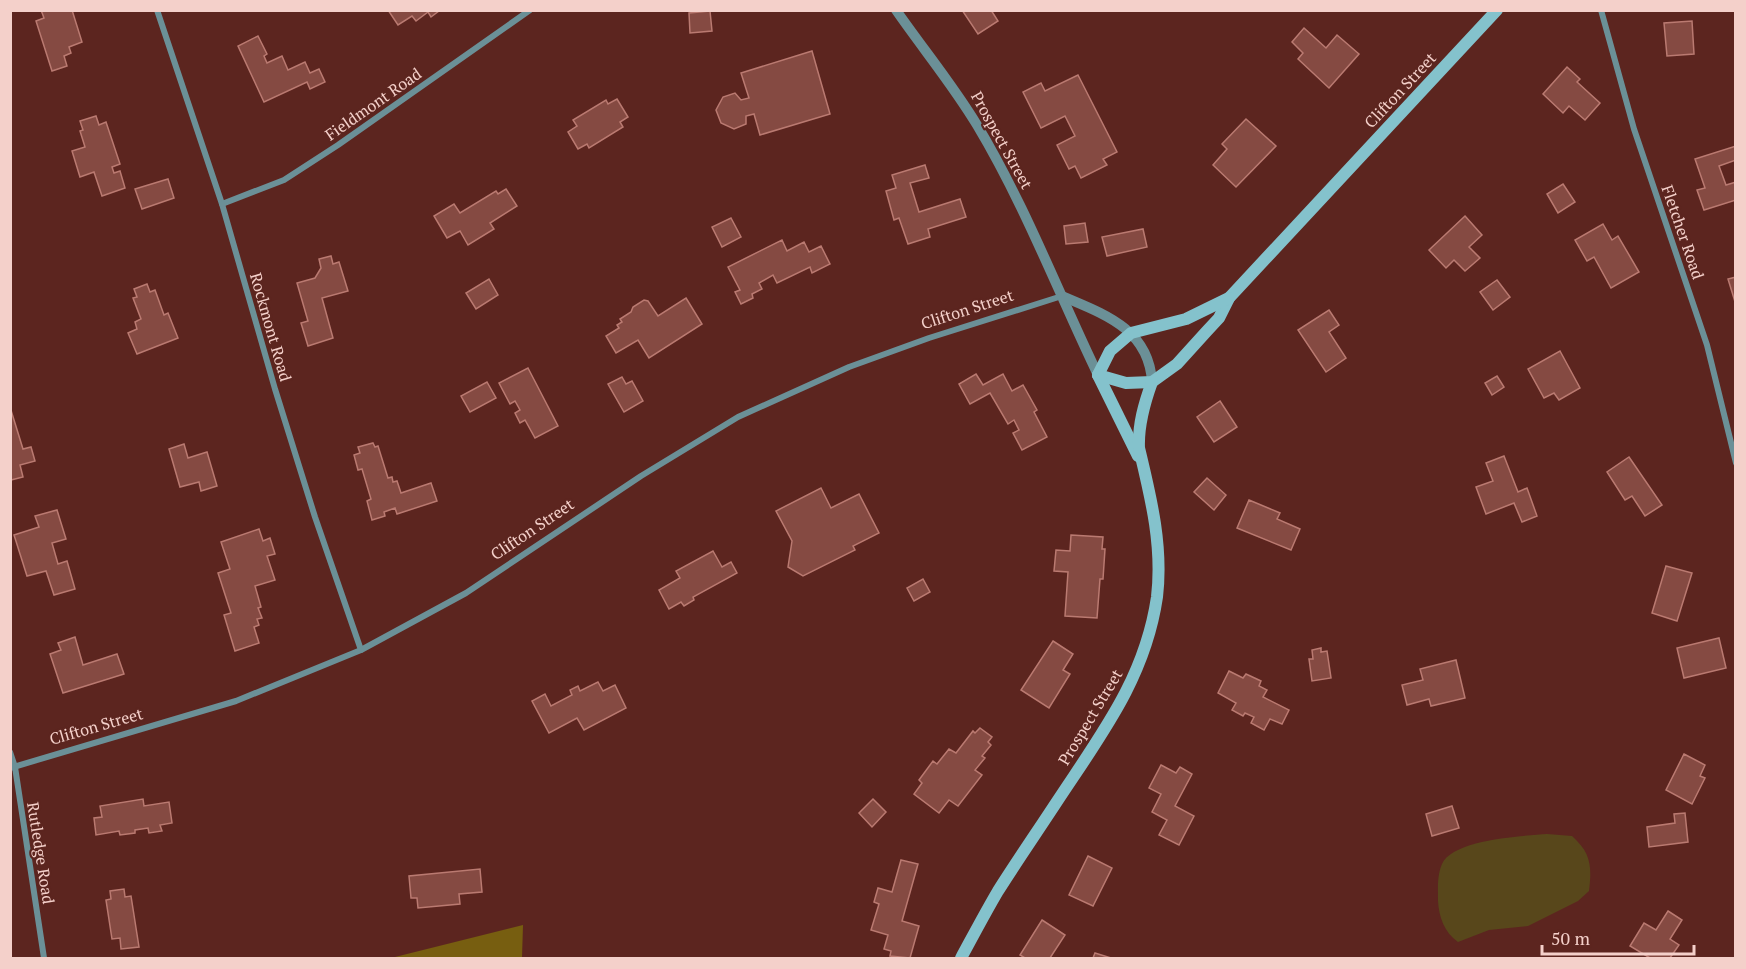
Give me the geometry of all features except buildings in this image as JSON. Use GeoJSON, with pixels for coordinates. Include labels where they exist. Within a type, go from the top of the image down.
{"type":"FeatureCollection","features":[{"type":"Feature","properties":{"kind":"main road","name":"Clifton Street"},"geometry":{"type":"LineString","coordinates":[[1152,382],[1177,364],[1219,318],[1229,298],[1497,10]]}},
{"type":"Feature","properties":{"kind":"main road","name":"Clifton Street"},"geometry":{"type":"LineString","coordinates":[[1098,375],[1110,351],[1131,333],[1186,319],[1229,298]]}},
{"type":"Feature","properties":{"kind":"main road"},"geometry":{"type":"LineString","coordinates":[[1098,375],[1126,383],[1152,382]]}},
{"type":"Feature","properties":{"kind":"main road","name":"Prospect Street"},"geometry":{"type":"LineString","coordinates":[[1098,375],[1143,465]]}},
{"type":"Feature","properties":{"kind":"main road","name":"Prospect Street"},"geometry":{"type":"LineString","coordinates":[[961,958],[998,892],[1114,715],[1138,670],[1153,621],[1159,564],[1157,531],[1139,435],[1140,420],[1152,382]]}},
{"type":"Feature","properties":{"kind":"street","name":"Rockmont Road"},"geometry":{"type":"LineString","coordinates":[[157,10],[222,204],[275,389],[315,517],[361,650]]}},
{"type":"Feature","properties":{"kind":"street","name":"Fieldmont Road"},"geometry":{"type":"LineString","coordinates":[[222,204],[284,180],[531,10]]}},
{"type":"Feature","properties":{"kind":"street","name":"Prospect Street"},"geometry":{"type":"LineString","coordinates":[[896,10],[944,74],[978,126],[1013,192],[1098,375]]}},
{"type":"Feature","properties":{"kind":"street","name":"Fletcher Road"},"geometry":{"type":"LineString","coordinates":[[1601,10],[1627,109],[1707,345],[1736,463]]}},
{"type":"Feature","properties":{"kind":"street","name":"Prospect Street"},"geometry":{"type":"LineString","coordinates":[[1062,296],[1106,316],[1131,333],[1142,344],[1147,355],[1152,382]]}},
{"type":"Feature","properties":{"kind":"street","name":"Clifton Street"},"geometry":{"type":"LineString","coordinates":[[13,768],[236,701],[361,650],[466,593],[641,476],[738,417],[820,378],[849,367],[929,338],[1062,296]]}},
{"type":"Feature","properties":{"kind":"street","name":"Rutledge Road"},"geometry":{"type":"LineString","coordinates":[[10,752],[44,958]]}},
{"type":"Feature","properties":{"kind":"shaded area"},"geometry":{"type":"Polygon","coordinates":[[[1547,834],[1572,836],[1583,848],[1590,867],[1589,891],[1578,901],[1528,926],[1489,930],[1458,942],[1453,938],[1443,924],[1438,901],[1439,873],[1442,864],[1449,856],[1460,849],[1490,840],[1547,834]]]}},
{"type":"Feature","properties":{"kind":"shaded area"},"geometry":{"type":"Polygon","coordinates":[[[523,925],[522,958],[391,958],[523,925]]]}}]}
